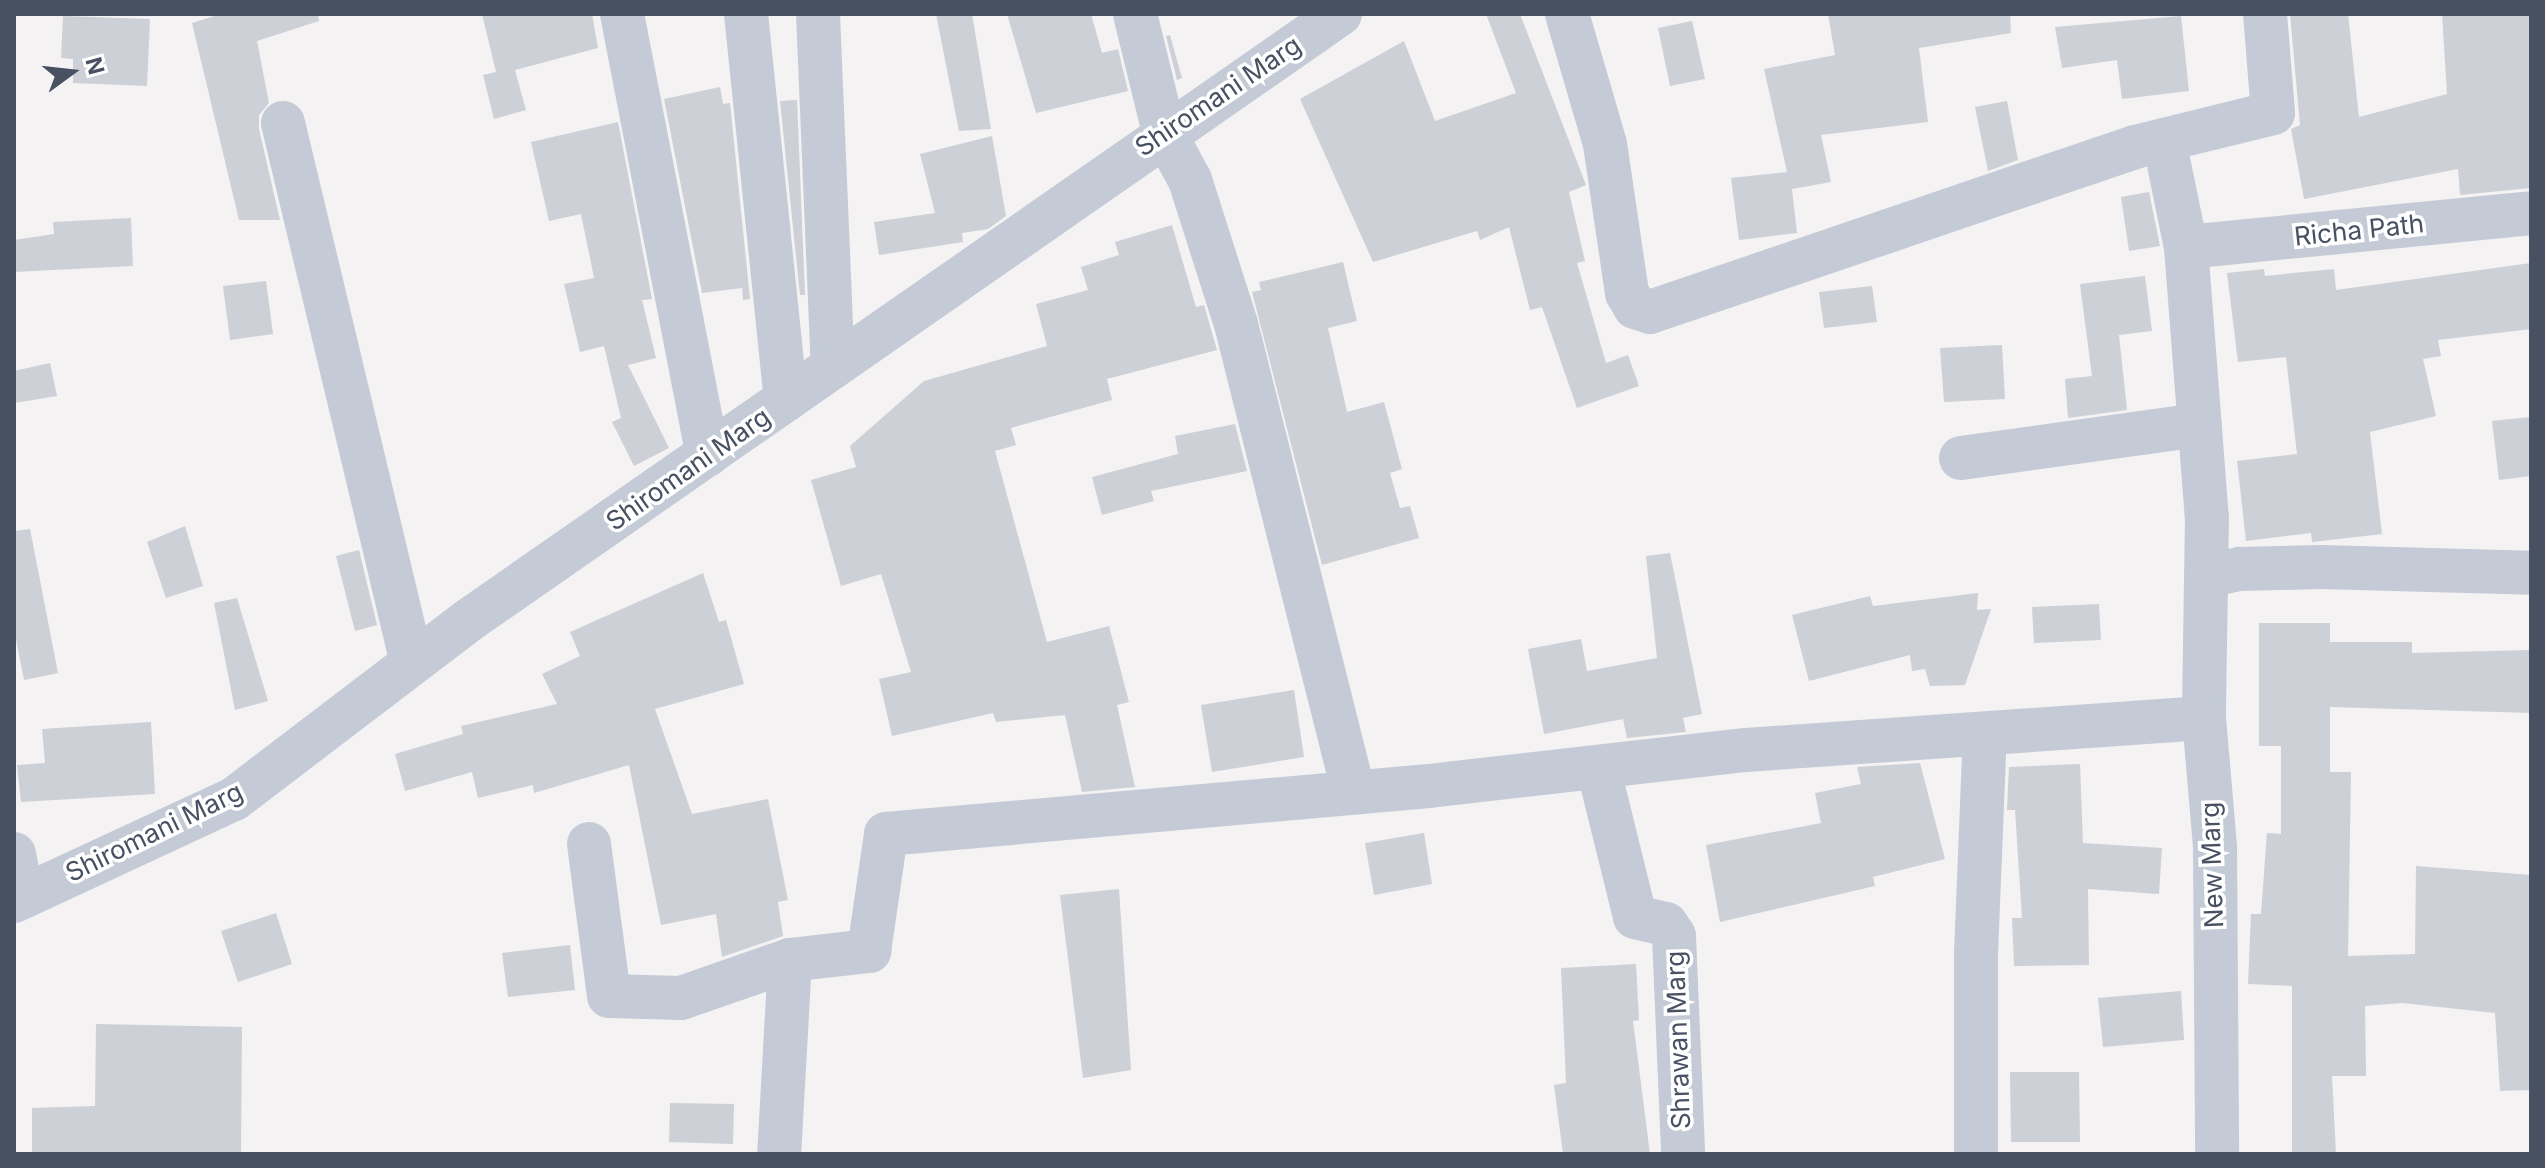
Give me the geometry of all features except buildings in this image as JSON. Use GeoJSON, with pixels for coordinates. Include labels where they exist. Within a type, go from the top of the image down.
{"type":"FeatureCollection","features":[{"type":"Feature","properties":{"kind":"street"},"geometry":{"type":"LineString","coordinates":[[622,14],[708,455]]}},
{"type":"Feature","properties":{"kind":"street"},"geometry":{"type":"LineString","coordinates":[[746,14],[786,400]]}},
{"type":"Feature","properties":{"kind":"street"},"geometry":{"type":"LineString","coordinates":[[818,14],[833,367]]}},
{"type":"Feature","properties":{"kind":"street"},"geometry":{"type":"LineString","coordinates":[[1135,14],[1164,132],[1190,180],[1236,324],[1353,791]]}},
{"type":"Feature","properties":{"kind":"street","name":"Shiromani Marg"},"geometry":{"type":"LineString","coordinates":[[17,883],[234,799],[412,663],[1164,132],[1340,14]]}},
{"type":"Feature","properties":{"kind":"street"},"geometry":{"type":"LineString","coordinates":[[1567,14],[1605,144],[1627,293],[1635,307],[1650,312],[2164,140],[2273,113],[2265,14]]}},
{"type":"Feature","properties":{"kind":"street"},"geometry":{"type":"LineString","coordinates":[[283,123],[412,663]]}},
{"type":"Feature","properties":{"kind":"street","name":"New Marg"},"geometry":{"type":"LineString","coordinates":[[2164,140],[2186,247],[2200,425],[2206,576],[2204,718],[2215,847],[2217,1154]]}},
{"type":"Feature","properties":{"kind":"street","name":"Richa Path"},"geometry":{"type":"LineString","coordinates":[[2186,247],[2531,213]]}},
{"type":"Feature","properties":{"kind":"street"},"geometry":{"type":"LineString","coordinates":[[1961,458],[2200,425]]}},
{"type":"Feature","properties":{"kind":"street"},"geometry":{"type":"LineString","coordinates":[[2206,576],[2240,569],[2321,567],[2531,573]]}},
{"type":"Feature","properties":{"kind":"street"},"geometry":{"type":"LineString","coordinates":[[589,844],[609,996],[681,998],[790,960],[869,951],[886,834],[1598,767],[2204,718]]}},
{"type":"Feature","properties":{"kind":"street"},"geometry":{"type":"LineString","coordinates":[[1976,1154],[1976,954],[1985,734]]}},
{"type":"Feature","properties":{"kind":"street","name":"Shrawan Marg"},"geometry":{"type":"LineString","coordinates":[[1598,767],[1635,917],[1666,924],[1674,936],[1683,1154]]}},
{"type":"Feature","properties":{"kind":"street"},"geometry":{"type":"LineString","coordinates":[[779,1154],[790,960]]}}]}
